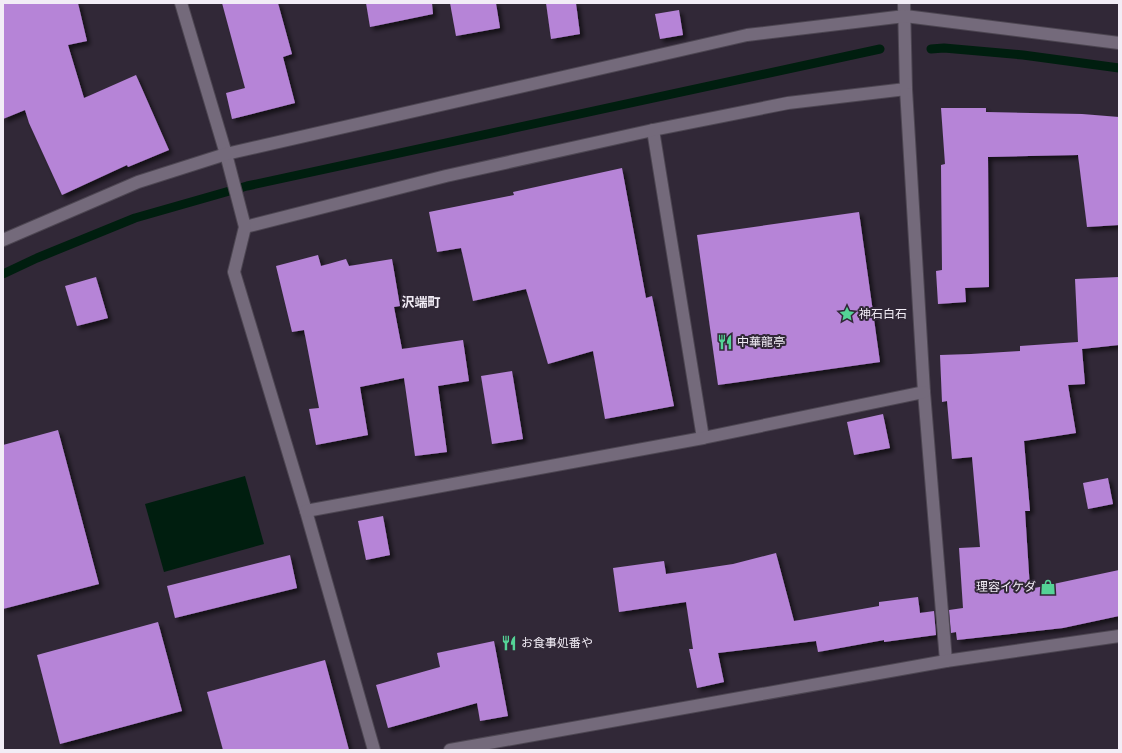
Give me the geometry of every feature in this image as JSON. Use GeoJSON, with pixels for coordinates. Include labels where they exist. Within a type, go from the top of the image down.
{"type":"FeatureCollection","features":[{"type":"Feature","properties":{"kind":"street"},"geometry":{"type":"LineString","coordinates":[[181,3],[227,159],[245,227],[234,272],[306,511],[374,750]]}},
{"type":"Feature","properties":{"kind":"street"},"geometry":{"type":"LineString","coordinates":[[904,3],[906,16],[906,89],[924,392],[946,661]]}},
{"type":"Feature","properties":{"kind":"street"},"geometry":{"type":"LineString","coordinates":[[3,240],[138,182],[227,159],[746,35],[906,16],[1119,43]]}},
{"type":"Feature","properties":{"kind":"street"},"geometry":{"type":"LineString","coordinates":[[245,227],[446,176],[653,130],[788,103],[906,89]]}},
{"type":"Feature","properties":{"kind":"street"},"geometry":{"type":"LineString","coordinates":[[653,130],[703,438]]}},
{"type":"Feature","properties":{"kind":"street"},"geometry":{"type":"LineString","coordinates":[[306,511],[703,438],[924,392]]}},
{"type":"Feature","properties":{"kind":"street"},"geometry":{"type":"LineString","coordinates":[[450,750],[498,746],[946,661],[1119,636]]}},
{"type":"Feature","properties":{"kind":"shaded area"},"geometry":{"type":"Polygon","coordinates":[[[245,476],[264,544],[164,572],[145,504],[245,476]]]}},
{"type":"Feature","properties":{"kind":"building"},"geometry":{"type":"Polygon","coordinates":[[[3,3],[78,3],[87,41],[68,45],[84,98],[136,75],[169,150],[128,167],[127,165],[62,195],[29,123],[25,110],[3,119],[3,3]]]}},
{"type":"Feature","properties":{"kind":"building"},"geometry":{"type":"Polygon","coordinates":[[[222,3],[278,3],[292,54],[283,57],[295,103],[232,119],[226,93],[245,88],[222,3]]]}},
{"type":"Feature","properties":{"kind":"building"},"geometry":{"type":"Polygon","coordinates":[[[366,3],[432,3],[433,14],[370,27],[366,3]]]}},
{"type":"Feature","properties":{"kind":"building"},"geometry":{"type":"Polygon","coordinates":[[[450,3],[496,3],[500,28],[456,36],[450,3]]]}},
{"type":"Feature","properties":{"kind":"building"},"geometry":{"type":"Polygon","coordinates":[[[546,3],[576,3],[580,34],[551,39],[546,3]]]}},
{"type":"Feature","properties":{"kind":"building"},"geometry":{"type":"Polygon","coordinates":[[[679,10],[683,35],[660,39],[655,14],[679,10]]]}},
{"type":"Feature","properties":{"kind":"building"},"geometry":{"type":"Polygon","coordinates":[[[941,108],[986,108],[986,112],[1082,114],[1119,117],[1119,225],[1087,227],[1078,155],[988,157],[989,287],[965,288],[966,302],[938,304],[936,271],[942,270],[941,165],[945,164],[941,108]]]}},
{"type":"Feature","properties":{"kind":"building"},"geometry":{"type":"Polygon","coordinates":[[[622,168],[646,298],[652,296],[674,406],[605,419],[593,351],[548,364],[526,289],[473,301],[461,248],[437,252],[429,212],[514,195],[513,192],[622,168]]]}},
{"type":"Feature","properties":{"kind":"building"},"geometry":{"type":"Polygon","coordinates":[[[859,212],[880,362],[718,385],[697,235],[859,212]]]}},
{"type":"Feature","properties":{"kind":"building"},"geometry":{"type":"Polygon","coordinates":[[[318,255],[321,266],[346,259],[349,266],[392,259],[400,306],[394,307],[402,349],[463,340],[469,381],[438,386],[447,452],[415,456],[404,378],[360,387],[368,435],[316,445],[309,409],[319,408],[304,330],[292,332],[276,266],[318,255]]]}},
{"type":"Feature","properties":{"kind":"building"},"geometry":{"type":"Polygon","coordinates":[[[96,277],[108,318],[77,326],[65,286],[96,277]]]}},
{"type":"Feature","properties":{"kind":"building"},"geometry":{"type":"Polygon","coordinates":[[[1119,277],[1119,345],[1082,349],[1085,384],[1068,385],[1076,433],[1024,441],[1030,511],[1025,511],[1030,589],[1119,570],[1119,616],[1063,628],[957,640],[956,632],[951,633],[949,610],[963,608],[959,548],[980,547],[972,457],[952,459],[947,401],[942,402],[940,355],[1020,351],[1020,346],[1078,342],[1075,279],[1119,277]]]}},
{"type":"Feature","properties":{"kind":"building"},"geometry":{"type":"Polygon","coordinates":[[[512,371],[523,439],[492,444],[481,376],[512,371]]]}},
{"type":"Feature","properties":{"kind":"building"},"geometry":{"type":"Polygon","coordinates":[[[883,414],[890,448],[854,455],[847,422],[883,414]]]}},
{"type":"Feature","properties":{"kind":"building"},"geometry":{"type":"Polygon","coordinates":[[[58,430],[99,584],[3,609],[3,445],[58,430]]]}},
{"type":"Feature","properties":{"kind":"building"},"geometry":{"type":"Polygon","coordinates":[[[1108,478],[1113,504],[1088,509],[1083,483],[1108,478]]]}},
{"type":"Feature","properties":{"kind":"building"},"geometry":{"type":"Polygon","coordinates":[[[383,516],[390,555],[366,560],[358,521],[383,516]]]}},
{"type":"Feature","properties":{"kind":"building"},"geometry":{"type":"Polygon","coordinates":[[[776,553],[794,621],[879,606],[879,602],[918,597],[920,613],[934,611],[936,635],[884,642],[884,640],[818,652],[816,641],[718,653],[724,682],[697,688],[689,649],[693,649],[686,602],[619,612],[613,568],[664,561],[666,574],[733,564],[776,553]]]}},
{"type":"Feature","properties":{"kind":"building"},"geometry":{"type":"Polygon","coordinates":[[[290,555],[297,588],[175,618],[167,586],[290,555]]]}},
{"type":"Feature","properties":{"kind":"building"},"geometry":{"type":"Polygon","coordinates":[[[158,622],[182,711],[60,744],[37,655],[158,622]]]}},
{"type":"Feature","properties":{"kind":"building"},"geometry":{"type":"Polygon","coordinates":[[[494,641],[508,716],[480,721],[477,703],[388,728],[376,685],[440,667],[437,653],[494,641]]]}},
{"type":"Feature","properties":{"kind":"building"},"geometry":{"type":"Polygon","coordinates":[[[325,660],[349,750],[223,750],[207,692],[325,660]]]}},
{"type":"Feature","properties":{"kind":"waterway"},"geometry":{"type":"LineString","coordinates":[[931,49],[944,48],[1023,55],[1119,68]]}},
{"type":"Feature","properties":{"kind":"waterway"},"geometry":{"type":"LineString","coordinates":[[3,274],[37,258],[135,218],[247,186],[880,49]]}},
{"type":"Feature","properties":{"kind":"place","name":"神石白石"},"geometry":{"type":"Point","coordinates":[847,314]}},
{"type":"Feature","properties":{"kind":"place","name":"中華龍亭"},"geometry":{"type":"Point","coordinates":[725,342]}},
{"type":"Feature","properties":{"kind":"place","name":"理容イケダ"},"geometry":{"type":"Point","coordinates":[1048,587]}},
{"type":"Feature","properties":{"kind":"place","name":"お食事処番や"},"geometry":{"type":"Point","coordinates":[509,643]}},
{"type":"Feature","properties":{"kind":"district","name":"沢端町"},"geometry":{"type":"Point","coordinates":[421,302]}}]}
